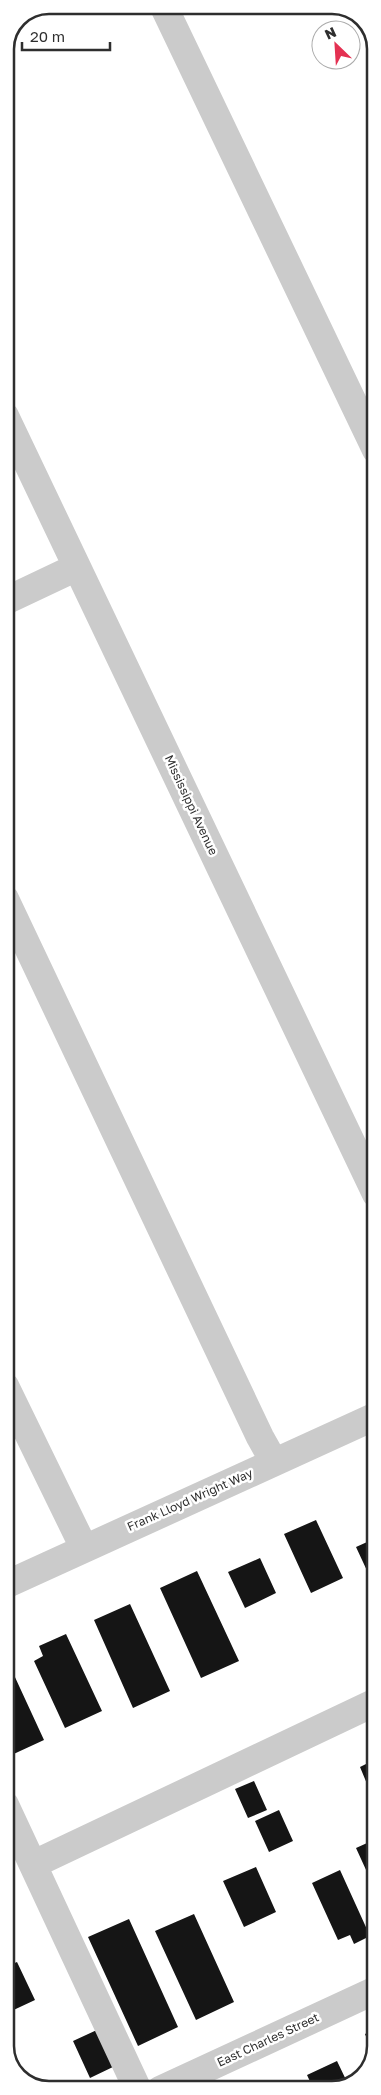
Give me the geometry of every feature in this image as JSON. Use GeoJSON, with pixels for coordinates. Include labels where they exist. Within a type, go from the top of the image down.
{"type":"FeatureCollection","features":[{"type":"Feature","properties":{"kind":"street"},"geometry":{"type":"LineString","coordinates":[[167,14],[367,431]]}},
{"type":"Feature","properties":{"kind":"street","name":"Mississippi Avenue"},"geometry":{"type":"LineString","coordinates":[[14,435],[367,1175]]}},
{"type":"Feature","properties":{"kind":"street"},"geometry":{"type":"LineString","coordinates":[[14,597],[77,567]]}},
{"type":"Feature","properties":{"kind":"street"},"geometry":{"type":"LineString","coordinates":[[14,918],[260,1437],[274,1462]]}},
{"type":"Feature","properties":{"kind":"street"},"geometry":{"type":"LineString","coordinates":[[14,1404],[84,1548]]}},
{"type":"Feature","properties":{"kind":"street","name":"Frank Lloyd Wright Way"},"geometry":{"type":"LineString","coordinates":[[14,1582],[367,1420]]}},
{"type":"Feature","properties":{"kind":"street"},"geometry":{"type":"LineString","coordinates":[[34,1864],[367,1706]]}},
{"type":"Feature","properties":{"kind":"street"},"geometry":{"type":"LineString","coordinates":[[14,1823],[134,2081]]}},
{"type":"Feature","properties":{"kind":"street","name":"East Charles Street"},"geometry":{"type":"LineString","coordinates":[[179,2081],[367,1994]]}},
{"type":"Feature","properties":{"kind":"building"},"geometry":{"type":"Polygon","coordinates":[[[316,1520],[343,1578],[311,1593],[284,1534],[316,1520]]]}},
{"type":"Feature","properties":{"kind":"building"},"geometry":{"type":"Polygon","coordinates":[[[367,1542],[367,1571],[356,1547],[367,1542]]]}},
{"type":"Feature","properties":{"kind":"building"},"geometry":{"type":"Polygon","coordinates":[[[260,1558],[276,1593],[245,1608],[228,1572],[260,1558]]]}},
{"type":"Feature","properties":{"kind":"building"},"geometry":{"type":"Polygon","coordinates":[[[197,1571],[239,1661],[201,1678],[160,1588],[197,1571]]]}},
{"type":"Feature","properties":{"kind":"building"},"geometry":{"type":"Polygon","coordinates":[[[130,1604],[170,1691],[133,1708],[94,1620],[130,1604]]]}},
{"type":"Feature","properties":{"kind":"building"},"geometry":{"type":"Polygon","coordinates":[[[66,1634],[102,1711],[65,1728],[34,1661],[43,1656],[39,1646],[66,1634]]]}},
{"type":"Feature","properties":{"kind":"building"},"geometry":{"type":"Polygon","coordinates":[[[14,1675],[44,1740],[14,1754],[14,1675]]]}},
{"type":"Feature","properties":{"kind":"building"},"geometry":{"type":"Polygon","coordinates":[[[367,1764],[367,1784],[360,1767],[367,1764]]]}},
{"type":"Feature","properties":{"kind":"building"},"geometry":{"type":"Polygon","coordinates":[[[254,1781],[267,1810],[248,1818],[235,1789],[254,1781]]]}},
{"type":"Feature","properties":{"kind":"building"},"geometry":{"type":"Polygon","coordinates":[[[279,1810],[293,1841],[269,1852],[255,1821],[279,1810]]]}},
{"type":"Feature","properties":{"kind":"building"},"geometry":{"type":"Polygon","coordinates":[[[367,1843],[367,1872],[356,1848],[367,1843]]]}},
{"type":"Feature","properties":{"kind":"building"},"geometry":{"type":"Polygon","coordinates":[[[256,1867],[276,1912],[244,1927],[223,1881],[256,1867]]]}},
{"type":"Feature","properties":{"kind":"building"},"geometry":{"type":"Polygon","coordinates":[[[340,1870],[367,1929],[367,1938],[354,1944],[350,1935],[338,1940],[312,1883],[340,1870]]]}},
{"type":"Feature","properties":{"kind":"building"},"geometry":{"type":"Polygon","coordinates":[[[194,1914],[234,2002],[196,2020],[155,1931],[194,1914]]]}},
{"type":"Feature","properties":{"kind":"building"},"geometry":{"type":"Polygon","coordinates":[[[129,1919],[178,2027],[138,2046],[88,1937],[129,1919]]]}},
{"type":"Feature","properties":{"kind":"building"},"geometry":{"type":"Polygon","coordinates":[[[17,1962],[35,2000],[14,2010],[14,1963],[17,1962]]]}},
{"type":"Feature","properties":{"kind":"building"},"geometry":{"type":"Polygon","coordinates":[[[99,2029],[115,2066],[90,2078],[73,2041],[99,2029]]]}},
{"type":"Feature","properties":{"kind":"building"},"geometry":{"type":"Polygon","coordinates":[[[337,2061],[345,2079],[337,2081],[310,2081],[307,2075],[337,2061]]]}}]}
